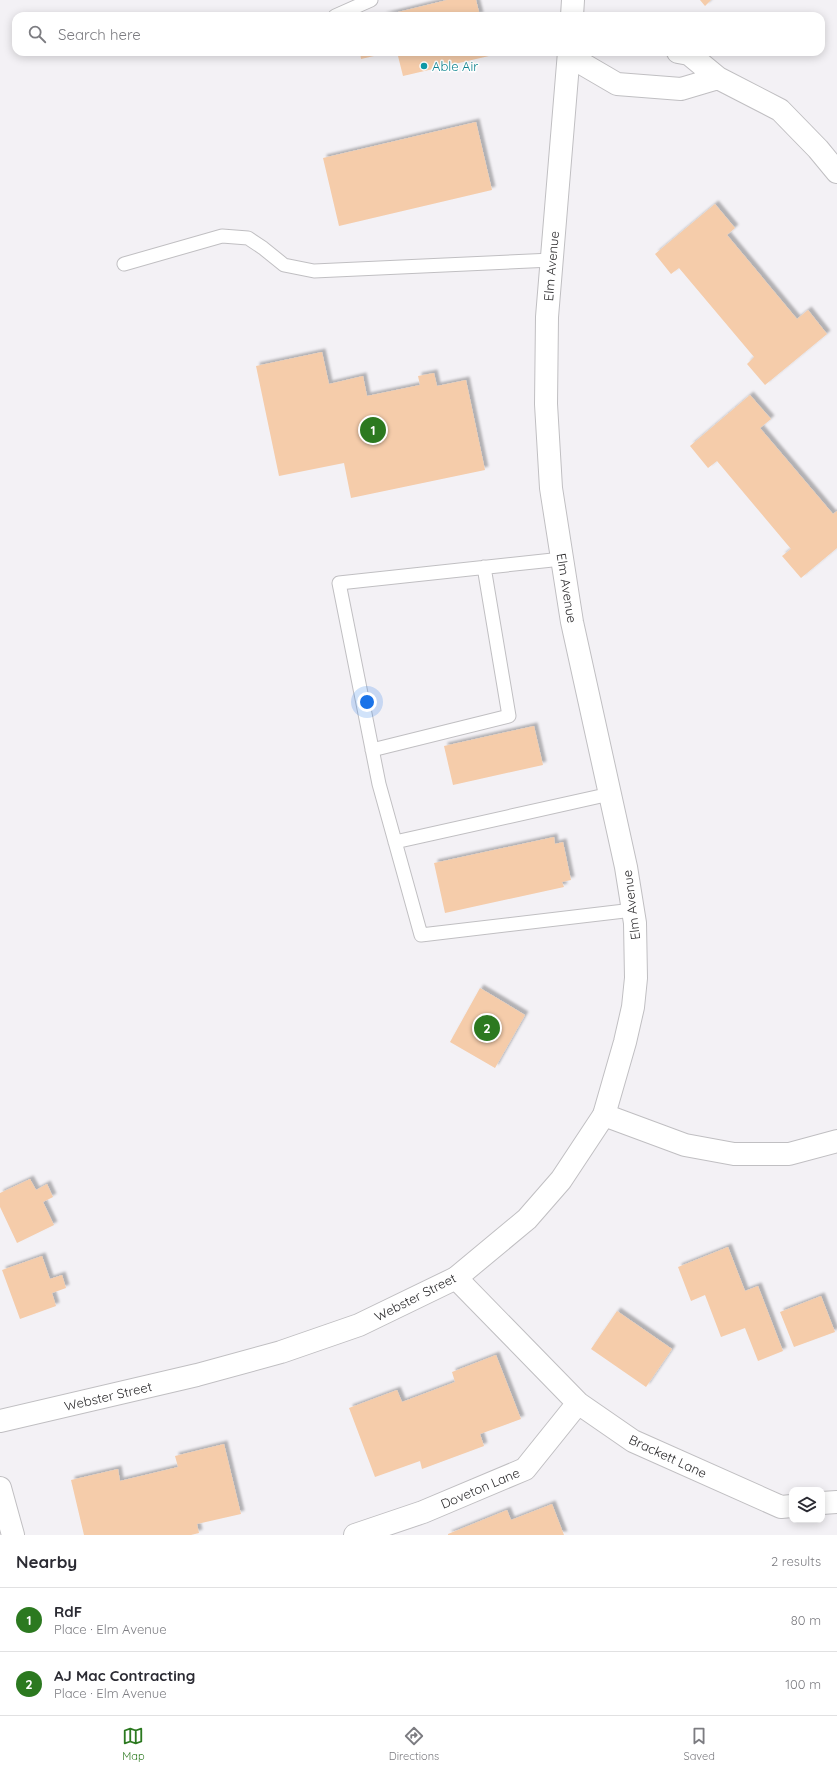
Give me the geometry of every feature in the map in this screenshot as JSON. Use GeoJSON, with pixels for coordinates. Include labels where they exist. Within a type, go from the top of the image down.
{"type":"FeatureCollection","features":[{"type":"Feature","properties":{"kind":"main road"},"geometry":{"type":"LineString","coordinates":[[572,12],[573,0]]}},
{"type":"Feature","properties":{"kind":"main road","name":"Elm Avenue"},"geometry":{"type":"LineString","coordinates":[[574,56],[547,317],[546,404],[551,488],[572,622],[626,867],[633,910],[636,978],[634,1000],[625,1042],[604,1115]]}},
{"type":"Feature","properties":{"kind":"main road"},"geometry":{"type":"LineString","coordinates":[[578,56],[617,84],[681,89],[718,78]]}},
{"type":"Feature","properties":{"kind":"main road"},"geometry":{"type":"LineString","coordinates":[[691,56],[718,78],[780,110],[818,149],[837,172]]}},
{"type":"Feature","properties":{"kind":"main road"},"geometry":{"type":"LineString","coordinates":[[604,1115],[685,1145],[734,1154],[789,1154],[837,1141]]}},
{"type":"Feature","properties":{"kind":"main road","name":"Webster Street"},"geometry":{"type":"LineString","coordinates":[[0,1421],[197,1375],[281,1352],[359,1325],[456,1278],[527,1219],[561,1180],[604,1115]]}},
{"type":"Feature","properties":{"kind":"main road","name":"Brackett Lane"},"geometry":{"type":"LineString","coordinates":[[456,1278],[578,1403],[632,1441],[781,1507],[789,1506]]}},
{"type":"Feature","properties":{"kind":"main road","name":"Doveton Lane"},"geometry":{"type":"LineString","coordinates":[[355,1535],[423,1512],[525,1469],[578,1403]]}},
{"type":"Feature","properties":{"kind":"main road"},"geometry":{"type":"LineString","coordinates":[[0,1488],[13,1535]]}},
{"type":"Feature","properties":{"kind":"main road"},"geometry":{"type":"LineString","coordinates":[[825,1503],[837,1502]]}},
{"type":"Feature","properties":{"kind":"lane"},"geometry":{"type":"LineString","coordinates":[[344,12],[372,0]]}},
{"type":"Feature","properties":{"kind":"lane"},"geometry":{"type":"LineString","coordinates":[[124,264],[222,236],[248,238],[284,265],[314,271],[552,260]]}},
{"type":"Feature","properties":{"kind":"lane"},"geometry":{"type":"LineString","coordinates":[[562,559],[339,583],[372,750],[395,842],[421,935],[633,910]]}},
{"type":"Feature","properties":{"kind":"lane"},"geometry":{"type":"LineString","coordinates":[[372,750],[509,716],[484,567]]}},
{"type":"Feature","properties":{"kind":"lane"},"geometry":{"type":"LineString","coordinates":[[395,842],[610,794]]}},
{"type":"Feature","properties":{"kind":"building"},"geometry":{"type":"Polygon","coordinates":[[[447,0],[476,0],[479,12],[398,12],[447,0]]]}},
{"type":"Feature","properties":{"kind":"building"},"geometry":{"type":"Polygon","coordinates":[[[700,0],[711,0],[705,6],[700,0]]]}},
{"type":"Feature","properties":{"kind":"building"},"geometry":{"type":"Polygon","coordinates":[[[361,56],[374,56],[361,59],[361,56]]]}},
{"type":"Feature","properties":{"kind":"building","name":"Able Air"},"geometry":{"type":"Polygon","coordinates":[[[398,56],[489,56],[403,76],[398,56]]]}},
{"type":"Feature","properties":{"kind":"building"},"geometry":{"type":"Polygon","coordinates":[[[476,122],[492,190],[339,226],[323,158],[476,122]]]}},
{"type":"Feature","properties":{"kind":"building"},"geometry":{"type":"Polygon","coordinates":[[[715,204],[735,228],[727,235],[797,319],[808,310],[827,334],[765,385],[747,364],[754,357],[679,268],[671,274],[655,254],[715,204]]]}},
{"type":"Feature","properties":{"kind":"building"},"geometry":{"type":"Polygon","coordinates":[[[322,352],[329,384],[363,376],[367,396],[420,385],[418,376],[434,373],[437,386],[466,380],[485,470],[351,498],[344,463],[279,476],[256,366],[322,352]]]}},
{"type":"Feature","properties":{"kind":"building"},"geometry":{"type":"Polygon","coordinates":[[[750,395],[771,419],[760,428],[833,514],[837,511],[837,548],[801,578],[782,556],[791,549],[717,461],[708,468],[690,446],[750,395]]]}},
{"type":"Feature","properties":{"kind":"building"},"geometry":{"type":"Polygon","coordinates":[[[534,726],[543,765],[453,785],[444,746],[534,726]]]}},
{"type":"Feature","properties":{"kind":"building"},"geometry":{"type":"Polygon","coordinates":[[[554,837],[555,844],[563,842],[571,880],[562,882],[564,887],[445,913],[434,863],[554,837]]]}},
{"type":"Feature","properties":{"kind":"building"},"geometry":{"type":"Polygon","coordinates":[[[480,988],[525,1015],[495,1068],[450,1042],[480,988]]]}},
{"type":"Feature","properties":{"kind":"building"},"geometry":{"type":"Polygon","coordinates":[[[30,1179],[36,1190],[47,1184],[53,1197],[43,1202],[54,1225],[17,1243],[0,1207],[0,1193],[30,1179]]]}},
{"type":"Feature","properties":{"kind":"building"},"geometry":{"type":"Polygon","coordinates":[[[728,1247],[745,1291],[758,1286],[783,1351],[758,1361],[745,1328],[721,1337],[705,1295],[691,1301],[678,1267],[728,1247]]]}},
{"type":"Feature","properties":{"kind":"building"},"geometry":{"type":"Polygon","coordinates":[[[42,1256],[50,1279],[62,1275],[66,1288],[52,1293],[56,1306],[20,1319],[2,1270],[42,1256]]]}},
{"type":"Feature","properties":{"kind":"building"},"geometry":{"type":"Polygon","coordinates":[[[821,1296],[835,1332],[794,1347],[780,1312],[821,1296]]]}},
{"type":"Feature","properties":{"kind":"building"},"geometry":{"type":"Polygon","coordinates":[[[617,1311],[672,1349],[646,1387],[591,1349],[617,1311]]]}},
{"type":"Feature","properties":{"kind":"building"},"geometry":{"type":"Polygon","coordinates":[[[496,1355],[521,1419],[480,1434],[484,1446],[422,1469],[420,1461],[375,1477],[349,1408],[397,1390],[402,1402],[455,1382],[452,1372],[496,1355]]]}},
{"type":"Feature","properties":{"kind":"building"},"geometry":{"type":"Polygon","coordinates":[[[224,1444],[241,1514],[197,1524],[199,1533],[191,1535],[84,1535],[71,1480],[118,1469],[120,1481],[178,1467],[175,1456],[224,1444]]]}},
{"type":"Feature","properties":{"kind":"building"},"geometry":{"type":"Polygon","coordinates":[[[552,1504],[564,1535],[448,1535],[507,1510],[511,1520],[552,1504]]]}},
{"type":"Feature","properties":{"kind":"place","name":"Able Air"},"geometry":{"type":"Point","coordinates":[424,66]}},
{"type":"Feature","properties":{"kind":"place","name":"RdF"},"geometry":{"type":"Point","coordinates":[373,430]}},
{"type":"Feature","properties":{"kind":"place","name":"AJ Mac Contracting"},"geometry":{"type":"Point","coordinates":[487,1028]}}]}
